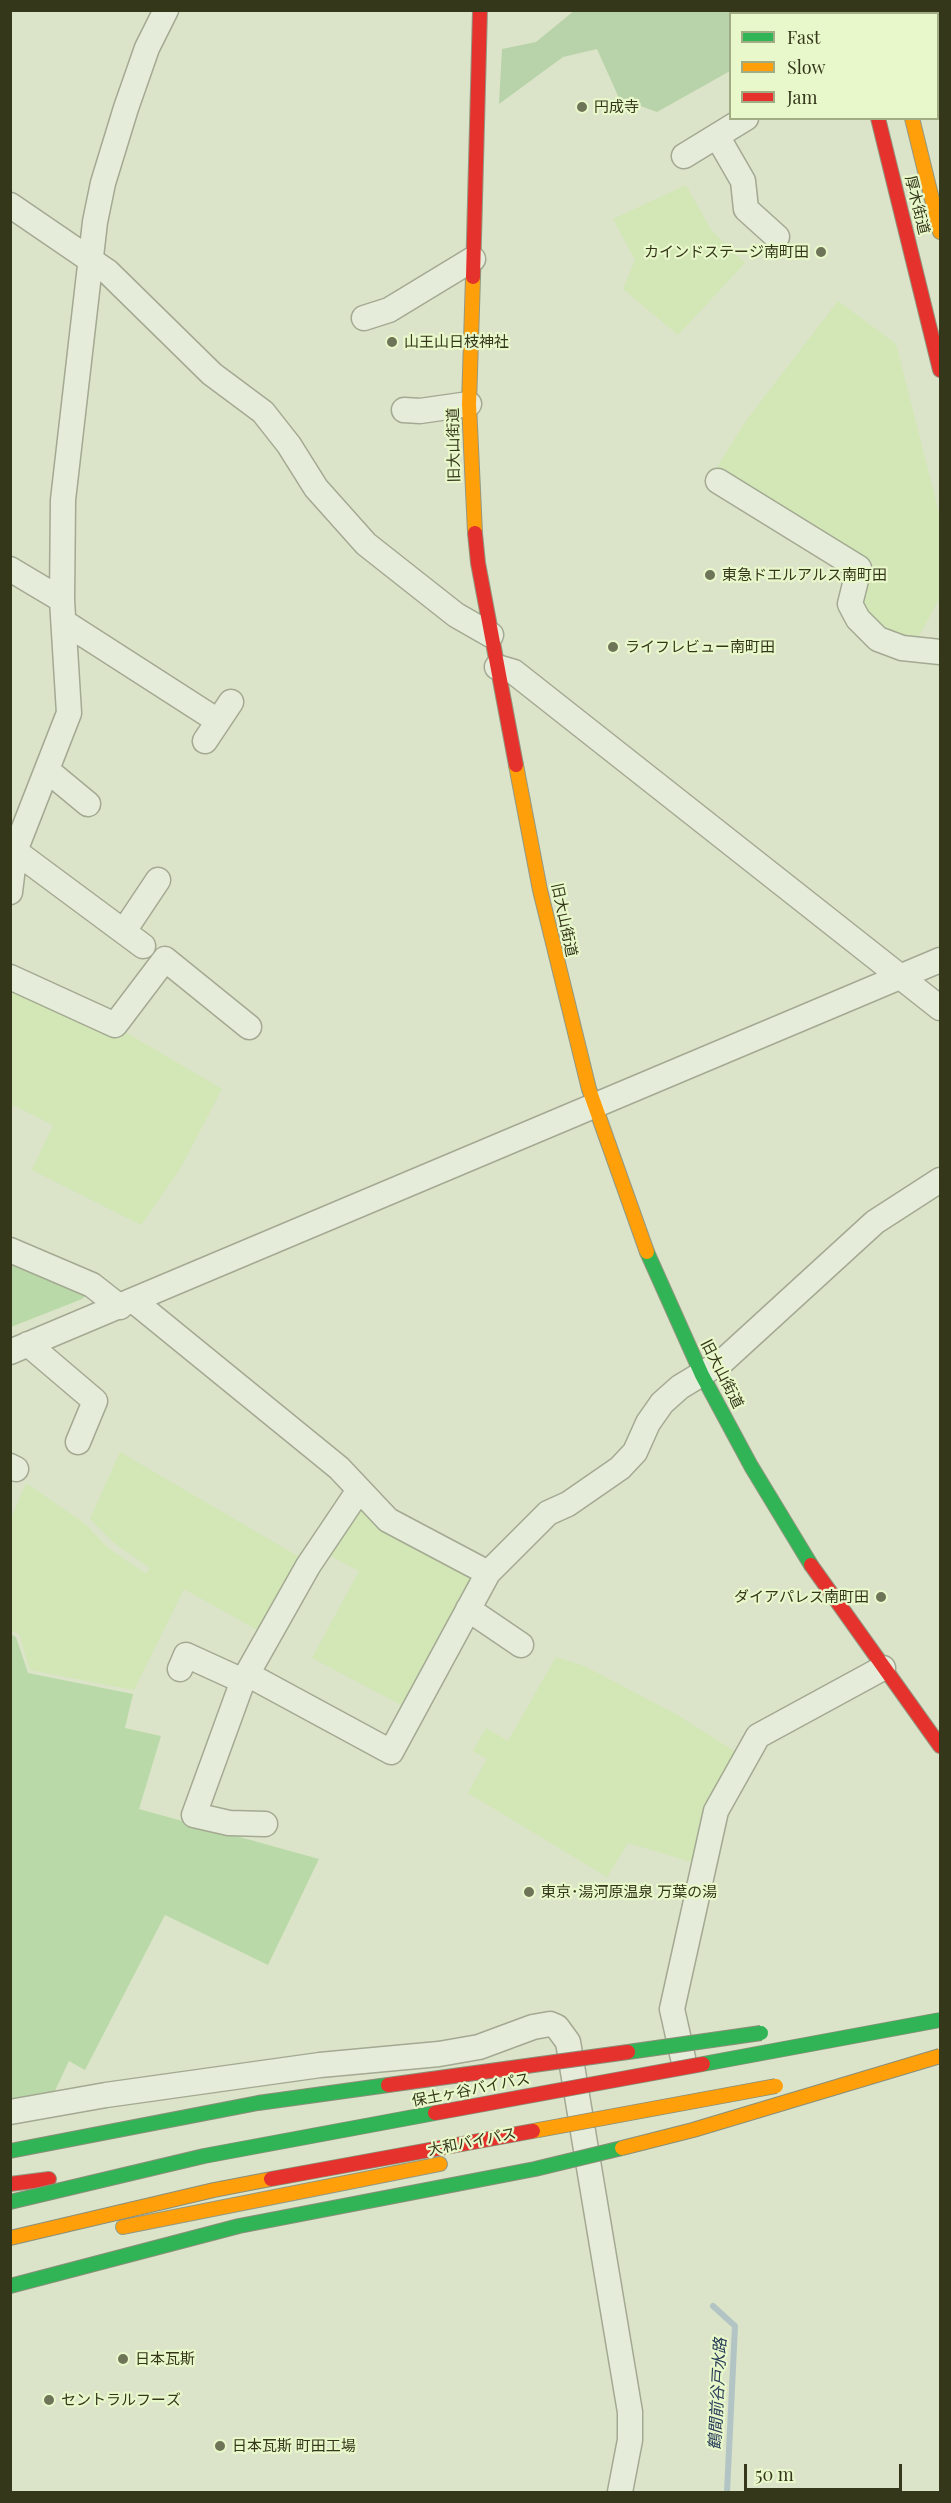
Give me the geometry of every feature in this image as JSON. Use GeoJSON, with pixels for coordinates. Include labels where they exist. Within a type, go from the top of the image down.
{"type":"FeatureCollection","features":[{"type":"Feature","properties":{"kind":"main road","name":"旧大山街道"},"geometry":{"type":"LineString","coordinates":[[480,10],[469,404],[471,480],[478,563],[560,979],[594,1107],[643,1244],[702,1375],[751,1466],[814,1571],[940,1746]]}},
{"type":"Feature","properties":{"kind":"main road","name":"厚木街道"},"geometry":{"type":"LineString","coordinates":[[878,120],[940,369]]}},
{"type":"Feature","properties":{"kind":"main road","name":"厚木街道"},"geometry":{"type":"LineString","coordinates":[[912,120],[940,232]]}},
{"type":"Feature","properties":{"kind":"main road"},"geometry":{"type":"LineString","coordinates":[[10,2190],[185,2151],[574,2080],[940,2006]]}},
{"type":"Feature","properties":{"kind":"main road"},"geometry":{"type":"LineString","coordinates":[[836,2025],[940,2014]]}},
{"type":"Feature","properties":{"kind":"main road","name":"保土ヶ谷バイパス"},"geometry":{"type":"LineString","coordinates":[[10,2202],[204,2157],[940,2020]]}},
{"type":"Feature","properties":{"kind":"main road"},"geometry":{"type":"LineString","coordinates":[[10,2151],[258,2103],[777,2031]]}},
{"type":"Feature","properties":{"kind":"main road"},"geometry":{"type":"LineString","coordinates":[[812,2079],[940,2056]]}},
{"type":"Feature","properties":{"kind":"main road"},"geometry":{"type":"LineString","coordinates":[[10,2286],[144,2249],[239,2226],[535,2169],[693,2130],[940,2056]]}},
{"type":"Feature","properties":{"kind":"main road"},"geometry":{"type":"LineString","coordinates":[[578,2138],[703,2112],[940,2069]]}},
{"type":"Feature","properties":{"kind":"main road"},"geometry":{"type":"LineString","coordinates":[[10,2238],[214,2190],[788,2084]]}},
{"type":"Feature","properties":{"kind":"main road","name":"大和バイパス"},"geometry":{"type":"LineString","coordinates":[[104,2231],[455,2162]]}},
{"type":"Feature","properties":{"kind":"main road"},"geometry":{"type":"LineString","coordinates":[[10,2184],[49,2180]]}},
{"type":"Feature","properties":{"kind":"street"},"geometry":{"type":"LineString","coordinates":[[10,892],[15,851],[69,713],[63,611],[63,500],[91,260],[103,183],[147,48],[166,10]]}},
{"type":"Feature","properties":{"kind":"street"},"geometry":{"type":"LineString","coordinates":[[684,156],[743,120]]}},
{"type":"Feature","properties":{"kind":"street"},"geometry":{"type":"LineString","coordinates":[[717,136],[743,181],[746,209],[777,237]]}},
{"type":"Feature","properties":{"kind":"street"},"geometry":{"type":"LineString","coordinates":[[10,205],[91,260],[130,292],[212,374],[263,412],[289,445],[316,488],[366,544],[456,615],[491,635]]}},
{"type":"Feature","properties":{"kind":"street"},"geometry":{"type":"LineString","coordinates":[[364,318],[388,310],[473,259]]}},
{"type":"Feature","properties":{"kind":"street"},"geometry":{"type":"LineString","coordinates":[[404,410],[420,411],[469,404]]}},
{"type":"Feature","properties":{"kind":"street"},"geometry":{"type":"LineString","coordinates":[[718,481],[859,568],[850,604],[858,619],[878,639],[902,648],[940,652]]}},
{"type":"Feature","properties":{"kind":"street"},"geometry":{"type":"LineString","coordinates":[[10,569],[63,611],[218,721]]}},
{"type":"Feature","properties":{"kind":"street"},"geometry":{"type":"LineString","coordinates":[[497,667],[514,672],[940,1008]]}},
{"type":"Feature","properties":{"kind":"street"},"geometry":{"type":"LineString","coordinates":[[47,770],[88,804]]}},
{"type":"Feature","properties":{"kind":"street"},"geometry":{"type":"LineString","coordinates":[[15,851],[143,946]]}},
{"type":"Feature","properties":{"kind":"street"},"geometry":{"type":"LineString","coordinates":[[124,931],[158,880]]}},
{"type":"Feature","properties":{"kind":"street"},"geometry":{"type":"LineString","coordinates":[[10,977],[115,1025],[165,959],[249,1027]]}},
{"type":"Feature","properties":{"kind":"street"},"geometry":{"type":"LineString","coordinates":[[19,1348],[940,960]]}},
{"type":"Feature","properties":{"kind":"street"},"geometry":{"type":"LineString","coordinates":[[180,1669],[186,1655],[245,1678],[391,1752],[488,1573],[548,1513],[568,1504],[620,1468],[635,1452],[648,1423],[662,1403],[680,1387],[723,1361],[875,1222],[940,1180]]}},
{"type":"Feature","properties":{"kind":"street"},"geometry":{"type":"LineString","coordinates":[[10,1250],[93,1286],[127,1304],[339,1468],[388,1520],[488,1573]]}},
{"type":"Feature","properties":{"kind":"street"},"geometry":{"type":"LineString","coordinates":[[19,1348],[95,1401],[78,1442]]}},
{"type":"Feature","properties":{"kind":"street"},"geometry":{"type":"LineString","coordinates":[[265,1824],[229,1823],[194,1815],[245,1678],[308,1566],[359,1490]]}},
{"type":"Feature","properties":{"kind":"street"},"geometry":{"type":"LineString","coordinates":[[468,1609],[521,1645]]}},
{"type":"Feature","properties":{"kind":"street"},"geometry":{"type":"LineString","coordinates":[[682,2058],[672,2008],[716,1811],[758,1736],[883,1668]]}},
{"type":"Feature","properties":{"kind":"street"},"geometry":{"type":"LineString","coordinates":[[10,2112],[320,2065],[439,2054],[479,2047],[533,2027],[550,2024],[563,2032],[568,2042],[574,2080],[578,2138],[630,2412],[630,2440],[620,2493]]}},
{"type":"Feature","properties":{"kind":"green space"},"geometry":{"type":"Polygon","coordinates":[[[575,10],[794,10],[794,12],[729,12],[729,72],[657,112],[619,98],[597,49],[563,57],[499,104],[502,49],[536,42],[575,10]]]}},
{"type":"Feature","properties":{"kind":"green space"},"geometry":{"type":"Polygon","coordinates":[[[940,11],[940,81],[939,12],[924,12],[940,11]]]}},
{"type":"Feature","properties":{"kind":"green space"},"geometry":{"type":"Polygon","coordinates":[[[686,185],[711,230],[745,263],[678,335],[623,289],[635,260],[613,219],[686,185]]]}},
{"type":"Feature","properties":{"kind":"green space"},"geometry":{"type":"Polygon","coordinates":[[[838,301],[896,344],[940,517],[940,597],[918,638],[906,637],[884,627],[869,613],[860,597],[873,562],[716,469],[745,422],[838,301]]]}},
{"type":"Feature","properties":{"kind":"green space"},"geometry":{"type":"Polygon","coordinates":[[[15,992],[119,1038],[125,1032],[222,1089],[180,1169],[141,1225],[32,1170],[53,1125],[11,1104],[10,993],[15,992]]]}},
{"type":"Feature","properties":{"kind":"green space"},"geometry":{"type":"Polygon","coordinates":[[[11,1259],[89,1292],[82,1299],[11,1327],[11,1259]]]}},
{"type":"Feature","properties":{"kind":"green space"},"geometry":{"type":"Polygon","coordinates":[[[120,1452],[301,1558],[259,1631],[184,1589],[134,1690],[30,1670],[19,1634],[11,1631],[11,1519],[26,1483],[84,1523],[108,1548],[146,1574],[150,1568],[113,1542],[90,1519],[120,1452]]]}},
{"type":"Feature","properties":{"kind":"green space"},"geometry":{"type":"Polygon","coordinates":[[[366,1510],[471,1575],[473,1583],[405,1707],[312,1658],[359,1571],[325,1553],[353,1512],[366,1510]]]}},
{"type":"Feature","properties":{"kind":"green space"},"geometry":{"type":"Polygon","coordinates":[[[10,1634],[16,1637],[28,1673],[133,1694],[125,1728],[161,1736],[139,1809],[319,1859],[268,1965],[165,1915],[85,2070],[69,2061],[53,2095],[11,2099],[10,1634]]]}},
{"type":"Feature","properties":{"kind":"green space"},"geometry":{"type":"Polygon","coordinates":[[[556,1657],[584,1666],[674,1713],[739,1754],[695,1863],[628,1843],[607,1877],[468,1793],[487,1759],[473,1751],[486,1728],[508,1741],[556,1657]]]}},
{"type":"Feature","properties":{"kind":"waterway","name":"鶴間前谷戸水路"},"geometry":{"type":"LineString","coordinates":[[713,2306],[735,2326],[727,2492]]}},
{"type":"Feature","properties":{"kind":"traffic: fast"},"geometry":{"type":"LineString","coordinates":[[647,1252],[702,1375],[751,1466],[811,1565]]}},
{"type":"Feature","properties":{"kind":"traffic: fast"},"geometry":{"type":"LineString","coordinates":[[703,2064],[940,2020]]}},
{"type":"Feature","properties":{"kind":"traffic: fast"},"geometry":{"type":"LineString","coordinates":[[628,2052],[761,2033]]}},
{"type":"Feature","properties":{"kind":"traffic: fast"},"geometry":{"type":"LineString","coordinates":[[10,2151],[258,2103],[388,2085]]}},
{"type":"Feature","properties":{"kind":"traffic: fast"},"geometry":{"type":"LineString","coordinates":[[10,2202],[204,2156],[435,2113]]}},
{"type":"Feature","properties":{"kind":"traffic: fast"},"geometry":{"type":"LineString","coordinates":[[10,2286],[239,2226],[535,2169],[622,2148]]}},
{"type":"Feature","properties":{"kind":"traffic: slow"},"geometry":{"type":"LineString","coordinates":[[912,120],[940,232]]}},
{"type":"Feature","properties":{"kind":"traffic: slow"},"geometry":{"type":"LineString","coordinates":[[473,277],[469,404],[475,533]]}},
{"type":"Feature","properties":{"kind":"traffic: slow"},"geometry":{"type":"LineString","coordinates":[[516,765],[540,890],[589,1089],[647,1252]]}},
{"type":"Feature","properties":{"kind":"traffic: slow"},"geometry":{"type":"LineString","coordinates":[[622,2148],[693,2130],[940,2056]]}},
{"type":"Feature","properties":{"kind":"traffic: slow"},"geometry":{"type":"LineString","coordinates":[[533,2131],[776,2086]]}},
{"type":"Feature","properties":{"kind":"traffic: slow"},"geometry":{"type":"LineString","coordinates":[[123,2227],[440,2164]]}},
{"type":"Feature","properties":{"kind":"traffic: slow"},"geometry":{"type":"LineString","coordinates":[[10,2238],[214,2190],[271,2179]]}},
{"type":"Feature","properties":{"kind":"traffic: jam"},"geometry":{"type":"LineString","coordinates":[[473,277],[480,10]]}},
{"type":"Feature","properties":{"kind":"traffic: jam"},"geometry":{"type":"LineString","coordinates":[[878,120],[940,370]]}},
{"type":"Feature","properties":{"kind":"traffic: jam"},"geometry":{"type":"LineString","coordinates":[[475,533],[478,563],[516,765]]}},
{"type":"Feature","properties":{"kind":"traffic: jam"},"geometry":{"type":"LineString","coordinates":[[811,1565],[940,1746]]}},
{"type":"Feature","properties":{"kind":"traffic: jam"},"geometry":{"type":"LineString","coordinates":[[388,2085],[628,2052]]}},
{"type":"Feature","properties":{"kind":"traffic: jam"},"geometry":{"type":"LineString","coordinates":[[435,2113],[703,2064]]}},
{"type":"Feature","properties":{"kind":"traffic: jam"},"geometry":{"type":"LineString","coordinates":[[271,2179],[533,2131]]}},
{"type":"Feature","properties":{"kind":"traffic: jam"},"geometry":{"type":"LineString","coordinates":[[10,2184],[49,2179]]}},
{"type":"Feature","properties":{"kind":"place","name":"円成寺"},"geometry":{"type":"Point","coordinates":[582,107]}},
{"type":"Feature","properties":{"kind":"place","name":"カインドステージ南町田"},"geometry":{"type":"Point","coordinates":[821,252]}},
{"type":"Feature","properties":{"kind":"place","name":"山王山日枝神社"},"geometry":{"type":"Point","coordinates":[392,342]}},
{"type":"Feature","properties":{"kind":"place","name":"東急ドエルアルス南町田"},"geometry":{"type":"Point","coordinates":[710,575]}},
{"type":"Feature","properties":{"kind":"place","name":"ライフレビュー南町田"},"geometry":{"type":"Point","coordinates":[613,647]}},
{"type":"Feature","properties":{"kind":"place","name":"ダイアパレス南町田"},"geometry":{"type":"Point","coordinates":[881,1597]}},
{"type":"Feature","properties":{"kind":"place","name":"東京･湯河原温泉 万葉の湯"},"geometry":{"type":"Point","coordinates":[529,1892]}},
{"type":"Feature","properties":{"kind":"place","name":"日本瓦斯"},"geometry":{"type":"Point","coordinates":[123,2359]}},
{"type":"Feature","properties":{"kind":"place","name":"セントラルフーズ"},"geometry":{"type":"Point","coordinates":[49,2400]}},
{"type":"Feature","properties":{"kind":"place","name":"日本瓦斯 町田工場"},"geometry":{"type":"Point","coordinates":[220,2446]}}]}
